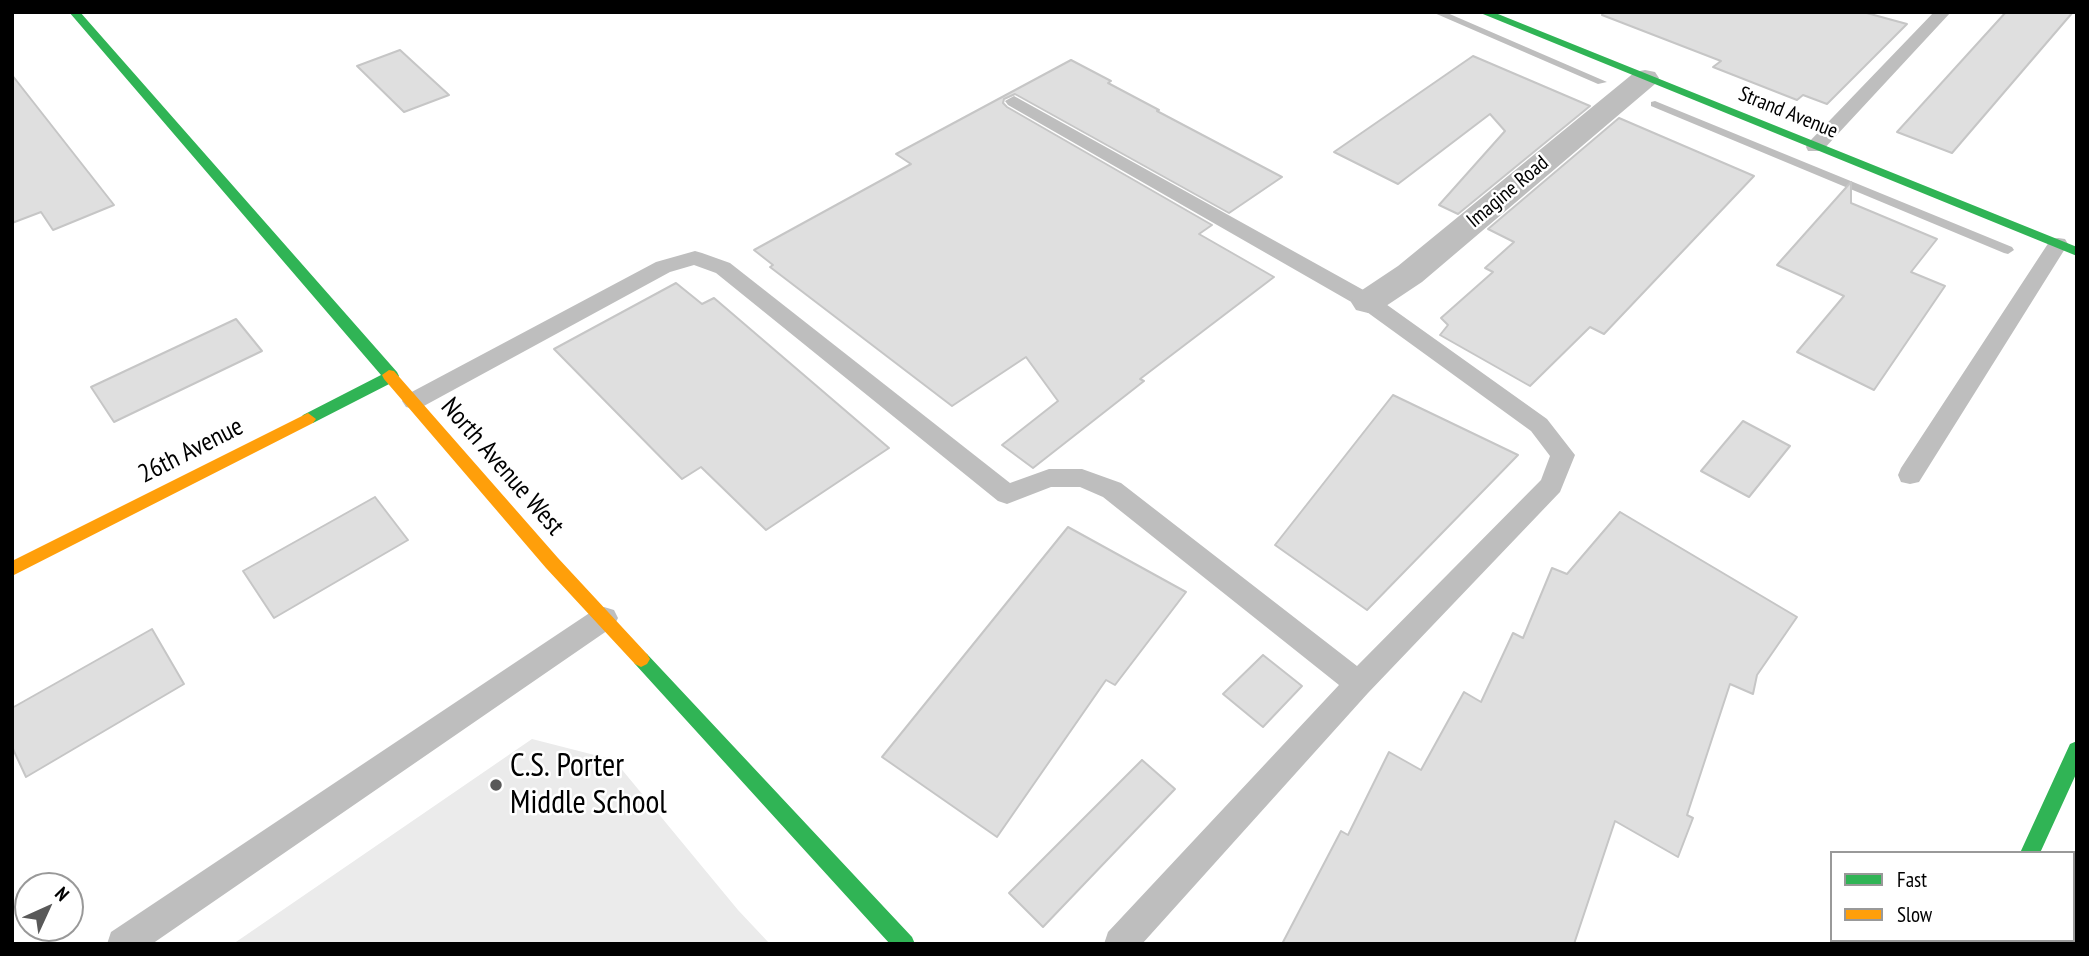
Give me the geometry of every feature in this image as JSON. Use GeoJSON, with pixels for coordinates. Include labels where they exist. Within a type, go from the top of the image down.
{"type":"FeatureCollection","features":[{"type":"Feature","properties":{"kind":"main road","name":"North Avenue West"},"geometry":{"type":"LineString","coordinates":[[74,12],[552,563],[905,944]]}},
{"type":"Feature","properties":{"kind":"main road","name":"Strand Avenue"},"geometry":{"type":"LineString","coordinates":[[1483,12],[2067,248]]}},
{"type":"Feature","properties":{"kind":"main road","name":"26th Avenue"},"geometry":{"type":"LineString","coordinates":[[12,569],[392,376]]}},
{"type":"Feature","properties":{"kind":"main road"},"geometry":{"type":"LineString","coordinates":[[2032,851],[2077,750]]}},
{"type":"Feature","properties":{"kind":"street","name":"Imagine Road"},"geometry":{"type":"LineString","coordinates":[[1368,302],[1410,274],[1645,78]]}},
{"type":"Feature","properties":{"kind":"lane"},"geometry":{"type":"LineString","coordinates":[[1815,146],[1943,12]]}},
{"type":"Feature","properties":{"kind":"lane"},"geometry":{"type":"LineString","coordinates":[[1014,101],[1368,302],[1539,425],[1563,455],[1551,485],[1358,684],[1120,944]]}},
{"type":"Feature","properties":{"kind":"lane"},"geometry":{"type":"LineString","coordinates":[[1910,475],[2067,248]]}},
{"type":"Feature","properties":{"kind":"lane"},"geometry":{"type":"LineString","coordinates":[[414,401],[663,267],[695,258],[723,268],[1007,494],[1049,478],[1082,478],[1112,491],[1358,684]]}},
{"type":"Feature","properties":{"kind":"lane"},"geometry":{"type":"LineString","coordinates":[[123,944],[604,618]]}},
{"type":"Feature","properties":{"kind":"shaded area"},"geometry":{"type":"Polygon","coordinates":[[[532,739],[614,760],[738,910],[770,944],[233,944],[532,739]]]}},
{"type":"Feature","properties":{"kind":"building"},"geometry":{"type":"Polygon","coordinates":[[[1603,12],[1863,12],[1907,24],[1827,104],[1803,95],[1797,100],[1713,67],[1721,61],[1602,15],[1603,12]]]}},
{"type":"Feature","properties":{"kind":"building"},"geometry":{"type":"Polygon","coordinates":[[[2006,12],[2073,12],[1952,153],[1897,132],[2006,12]]]}},
{"type":"Feature","properties":{"kind":"building"},"geometry":{"type":"Polygon","coordinates":[[[400,50],[449,95],[404,112],[357,66],[400,50]]]}},
{"type":"Feature","properties":{"kind":"building"},"geometry":{"type":"Polygon","coordinates":[[[1473,56],[1590,106],[1458,214],[1439,205],[1505,131],[1490,114],[1398,184],[1334,152],[1473,56]]]}},
{"type":"Feature","properties":{"kind":"building"},"geometry":{"type":"Polygon","coordinates":[[[1071,60],[1111,81],[1108,83],[1159,110],[1157,111],[1282,177],[1229,213],[1015,94],[1004,99],[1003,103],[1212,225],[1199,234],[1274,277],[1140,379],[1144,381],[1033,468],[1002,445],[1058,401],[1026,357],[952,406],[770,267],[773,265],[754,250],[911,164],[896,154],[1071,60]]]}},
{"type":"Feature","properties":{"kind":"building"},"geometry":{"type":"Polygon","coordinates":[[[12,75],[114,205],[53,230],[41,212],[12,223],[12,75]]]}},
{"type":"Feature","properties":{"kind":"building"},"geometry":{"type":"Polygon","coordinates":[[[1619,118],[1754,176],[1604,334],[1590,327],[1530,386],[1440,335],[1448,325],[1441,318],[1493,272],[1485,268],[1514,242],[1488,229],[1619,118]]]}},
{"type":"Feature","properties":{"kind":"building"},"geometry":{"type":"Polygon","coordinates":[[[1851,182],[1851,203],[1937,239],[1911,272],[1945,286],[1874,390],[1797,352],[1844,296],[1777,265],[1851,182]]]}},
{"type":"Feature","properties":{"kind":"building"},"geometry":{"type":"Polygon","coordinates":[[[676,283],[702,304],[714,298],[889,448],[766,530],[701,467],[682,479],[554,349],[676,283]]]}},
{"type":"Feature","properties":{"kind":"building"},"geometry":{"type":"Polygon","coordinates":[[[236,319],[262,351],[114,422],[91,387],[236,319]]]}},
{"type":"Feature","properties":{"kind":"building"},"geometry":{"type":"Polygon","coordinates":[[[1393,395],[1518,455],[1367,610],[1275,545],[1393,395]]]}},
{"type":"Feature","properties":{"kind":"building"},"geometry":{"type":"Polygon","coordinates":[[[1743,421],[1790,446],[1749,497],[1701,471],[1743,421]]]}},
{"type":"Feature","properties":{"kind":"building"},"geometry":{"type":"Polygon","coordinates":[[[375,497],[408,540],[274,618],[243,571],[375,497]]]}},
{"type":"Feature","properties":{"kind":"building"},"geometry":{"type":"Polygon","coordinates":[[[1620,512],[1797,617],[1757,675],[1753,694],[1730,684],[1687,815],[1693,818],[1678,857],[1615,821],[1574,944],[1282,944],[1341,831],[1348,835],[1389,752],[1421,770],[1464,692],[1481,702],[1513,633],[1523,638],[1552,568],[1567,574],[1620,512]]]}},
{"type":"Feature","properties":{"kind":"building"},"geometry":{"type":"Polygon","coordinates":[[[1068,527],[1186,592],[1115,685],[1106,680],[997,837],[882,757],[1068,527]]]}},
{"type":"Feature","properties":{"kind":"building"},"geometry":{"type":"Polygon","coordinates":[[[152,629],[184,684],[26,777],[12,747],[12,708],[152,629]]]}},
{"type":"Feature","properties":{"kind":"building"},"geometry":{"type":"Polygon","coordinates":[[[1263,655],[1302,686],[1263,727],[1223,694],[1263,655]]]}},
{"type":"Feature","properties":{"kind":"building"},"geometry":{"type":"Polygon","coordinates":[[[1142,760],[1175,789],[1043,927],[1009,893],[1142,760]]]}},
{"type":"Feature","properties":{"kind":"waterway"},"geometry":{"type":"LineString","coordinates":[[1436,12],[1602,82]]}},
{"type":"Feature","properties":{"kind":"waterway"},"geometry":{"type":"LineString","coordinates":[[1655,104],[2008,250]]}},
{"type":"Feature","properties":{"kind":"traffic: fast"},"geometry":{"type":"LineString","coordinates":[[74,12],[389,375]]}},
{"type":"Feature","properties":{"kind":"traffic: fast"},"geometry":{"type":"LineString","coordinates":[[1483,12],[2077,252]]}},
{"type":"Feature","properties":{"kind":"traffic: fast"},"geometry":{"type":"LineString","coordinates":[[308,419],[392,376]]}},
{"type":"Feature","properties":{"kind":"traffic: fast"},"geometry":{"type":"LineString","coordinates":[[641,659],[905,944]]}},
{"type":"Feature","properties":{"kind":"traffic: fast"},"geometry":{"type":"LineString","coordinates":[[2031,851],[2077,750]]}},
{"type":"Feature","properties":{"kind":"traffic: slow"},"geometry":{"type":"LineString","coordinates":[[389,375],[552,563],[641,659]]}},
{"type":"Feature","properties":{"kind":"traffic: slow"},"geometry":{"type":"LineString","coordinates":[[12,569],[308,419]]}},
{"type":"Feature","properties":{"kind":"place","name":"C.S. Porter Middle School"},"geometry":{"type":"Point","coordinates":[496,785]}}]}
